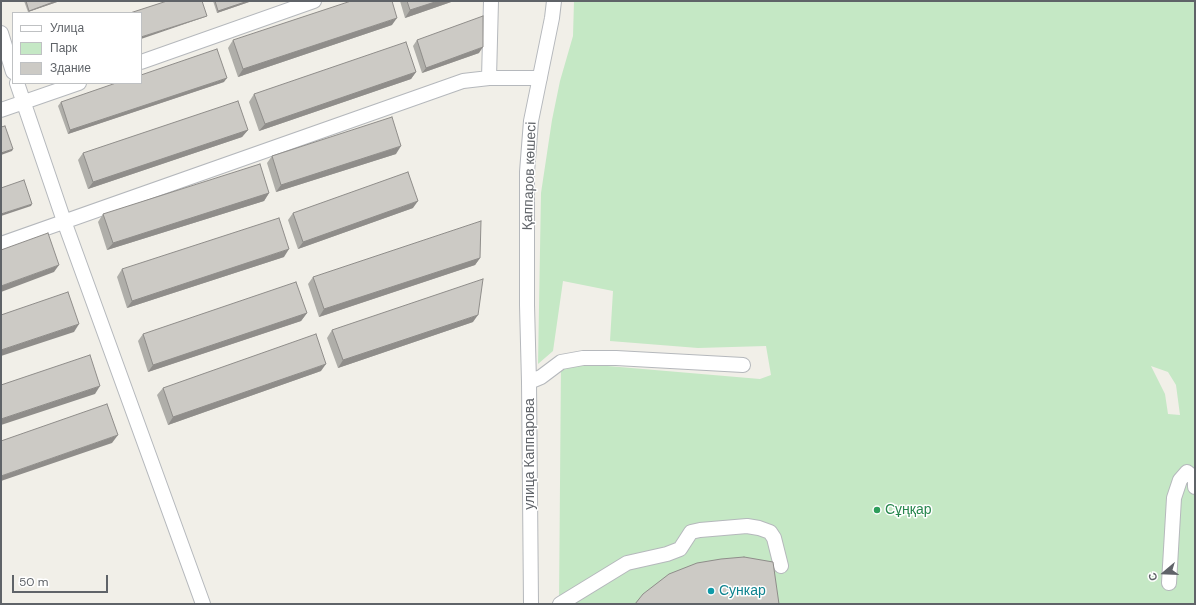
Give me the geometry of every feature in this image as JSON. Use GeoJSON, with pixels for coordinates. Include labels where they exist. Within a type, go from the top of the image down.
{"type":"FeatureCollection","features":[{"type":"Feature","properties":{"kind":"street"},"geometry":{"type":"LineString","coordinates":[[142,62],[314,1]]}},
{"type":"Feature","properties":{"kind":"street"},"geometry":{"type":"LineString","coordinates":[[489,78],[491,1]]}},
{"type":"Feature","properties":{"kind":"street","name":"Қаппаров көшесі"},"geometry":{"type":"LineString","coordinates":[[527,305],[527,172],[531,121],[554,1]]}},
{"type":"Feature","properties":{"kind":"street"},"geometry":{"type":"LineString","coordinates":[[1,33],[12,69]]}},
{"type":"Feature","properties":{"kind":"street"},"geometry":{"type":"LineString","coordinates":[[1,244],[463,81],[489,78],[540,78]]}},
{"type":"Feature","properties":{"kind":"street"},"geometry":{"type":"LineString","coordinates":[[17,84],[64,221],[203,604]]}},
{"type":"Feature","properties":{"kind":"street"},"geometry":{"type":"LineString","coordinates":[[1,110],[76,84]]}},
{"type":"Feature","properties":{"kind":"street","name":"улица Каппарова"},"geometry":{"type":"LineString","coordinates":[[527,305],[531,604]]}},
{"type":"Feature","properties":{"kind":"street"},"geometry":{"type":"LineString","coordinates":[[529,382],[541,377],[561,362],[583,358],[616,358],[743,365]]}},
{"type":"Feature","properties":{"kind":"street"},"geometry":{"type":"LineString","coordinates":[[1169,584],[1174,498],[1180,480],[1187,472],[1195,479],[1195,487]]}},
{"type":"Feature","properties":{"kind":"street"},"geometry":{"type":"LineString","coordinates":[[560,604],[627,563],[667,554],[680,549],[691,532],[700,530],[747,526],[770,532],[774,538],[782,566]]}},
{"type":"Feature","properties":{"kind":"green space"},"geometry":{"type":"Polygon","coordinates":[[[574,1],[1195,1],[1195,604],[559,604],[561,362],[760,379],[771,375],[766,346],[698,348],[610,341],[613,291],[563,281],[553,351],[538,364],[541,193],[552,120],[560,81],[573,36],[574,1]],[[1151,366],[1165,394],[1168,414],[1180,415],[1176,385],[1168,372],[1151,366]]]}},
{"type":"Feature","properties":{"kind":"building"},"geometry":{"type":"Polygon","coordinates":[[[26,1],[56,1],[29,11],[26,1]]]}},
{"type":"Feature","properties":{"kind":"building"},"geometry":{"type":"Polygon","coordinates":[[[167,1],[202,1],[207,16],[142,37],[142,12],[133,12],[167,1]]]}},
{"type":"Feature","properties":{"kind":"building"},"geometry":{"type":"Polygon","coordinates":[[[215,1],[248,1],[218,11],[215,1]]]}},
{"type":"Feature","properties":{"kind":"building"},"geometry":{"type":"Polygon","coordinates":[[[351,1],[392,1],[397,18],[243,69],[233,40],[351,1]]]}},
{"type":"Feature","properties":{"kind":"building"},"geometry":{"type":"Polygon","coordinates":[[[407,1],[438,1],[410,10],[407,1]]]}},
{"type":"Feature","properties":{"kind":"building"},"geometry":{"type":"Polygon","coordinates":[[[483,16],[483,47],[426,68],[417,40],[483,16]]]}},
{"type":"Feature","properties":{"kind":"building"},"geometry":{"type":"Polygon","coordinates":[[[406,42],[416,72],[265,124],[254,94],[406,42]]]}},
{"type":"Feature","properties":{"kind":"building"},"geometry":{"type":"Polygon","coordinates":[[[217,49],[227,78],[70,130],[61,102],[113,84],[142,84],[142,75],[217,49]]]}},
{"type":"Feature","properties":{"kind":"building"},"geometry":{"type":"Polygon","coordinates":[[[238,101],[248,130],[93,182],[83,153],[238,101]]]}},
{"type":"Feature","properties":{"kind":"building"},"geometry":{"type":"Polygon","coordinates":[[[392,117],[401,146],[281,185],[272,156],[392,117]]]}},
{"type":"Feature","properties":{"kind":"building"},"geometry":{"type":"Polygon","coordinates":[[[5,126],[13,149],[1,153],[1,127],[5,126]]]}},
{"type":"Feature","properties":{"kind":"building"},"geometry":{"type":"Polygon","coordinates":[[[260,164],[269,193],[113,243],[103,214],[260,164]]]}},
{"type":"Feature","properties":{"kind":"building"},"geometry":{"type":"Polygon","coordinates":[[[408,172],[418,201],[303,242],[293,213],[408,172]]]}},
{"type":"Feature","properties":{"kind":"building"},"geometry":{"type":"Polygon","coordinates":[[[24,180],[32,204],[1,214],[1,188],[24,180]]]}},
{"type":"Feature","properties":{"kind":"building"},"geometry":{"type":"Polygon","coordinates":[[[279,218],[289,249],[132,301],[122,269],[279,218]]]}},
{"type":"Feature","properties":{"kind":"building"},"geometry":{"type":"Polygon","coordinates":[[[481,221],[480,258],[324,309],[313,277],[481,221]]]}},
{"type":"Feature","properties":{"kind":"building"},"geometry":{"type":"Polygon","coordinates":[[[48,233],[59,265],[1,286],[1,250],[48,233]]]}},
{"type":"Feature","properties":{"kind":"building"},"geometry":{"type":"Polygon","coordinates":[[[483,279],[478,315],[343,360],[332,330],[483,279]]]}},
{"type":"Feature","properties":{"kind":"building"},"geometry":{"type":"Polygon","coordinates":[[[296,282],[307,313],[153,365],[143,334],[296,282]]]}},
{"type":"Feature","properties":{"kind":"building"},"geometry":{"type":"Polygon","coordinates":[[[68,292],[79,324],[1,350],[1,315],[68,292]]]}},
{"type":"Feature","properties":{"kind":"building"},"geometry":{"type":"Polygon","coordinates":[[[316,334],[326,364],[173,417],[163,388],[316,334]]]}},
{"type":"Feature","properties":{"kind":"building"},"geometry":{"type":"Polygon","coordinates":[[[90,355],[100,386],[1,419],[1,385],[90,355]]]}},
{"type":"Feature","properties":{"kind":"building"},"geometry":{"type":"Polygon","coordinates":[[[107,404],[118,435],[1,476],[1,441],[107,404]]]}},
{"type":"Feature","properties":{"kind":"building","name":"Сункар"},"geometry":{"type":"Polygon","coordinates":[[[744,557],[773,562],[779,604],[635,604],[643,594],[669,574],[697,563],[744,557]]]}},
{"type":"Feature","properties":{"kind":"place","name":"Сұңқар"},"geometry":{"type":"Point","coordinates":[877,510]}},
{"type":"Feature","properties":{"kind":"place","name":"Сункар"},"geometry":{"type":"Point","coordinates":[711,591]}}]}
